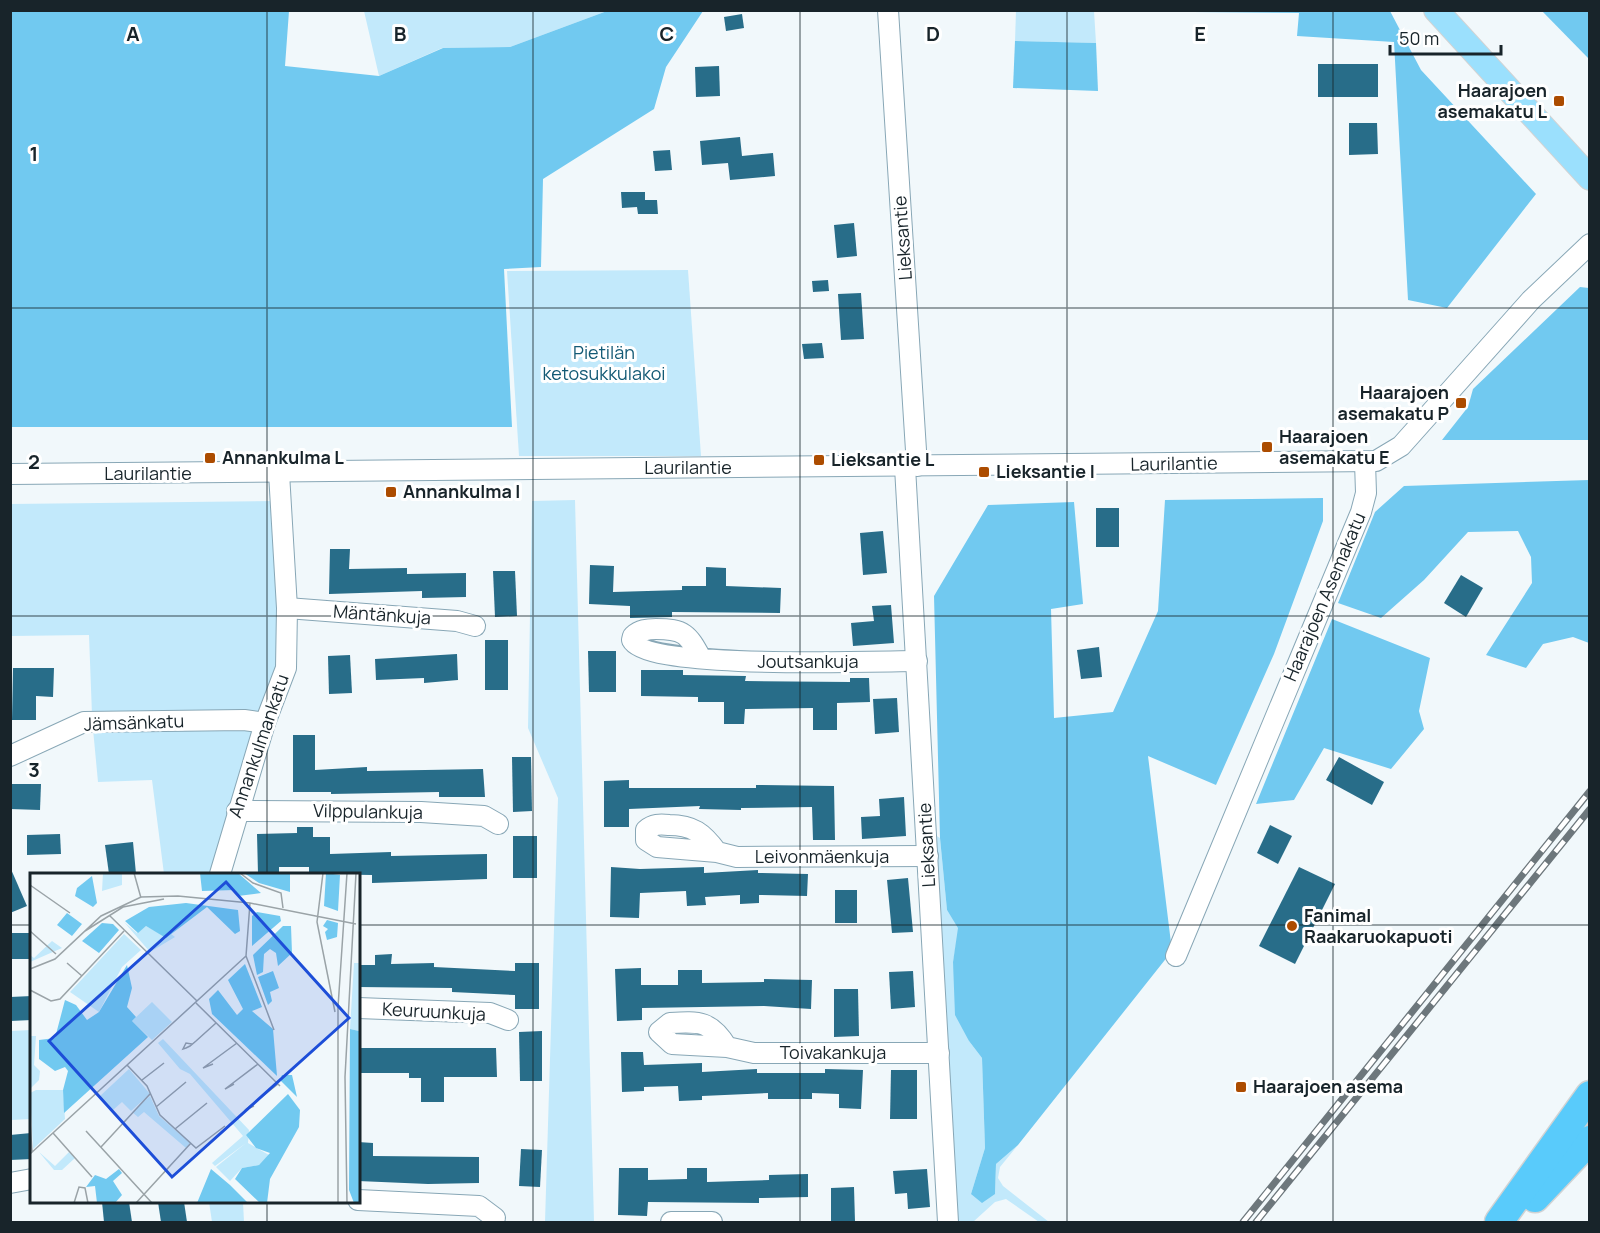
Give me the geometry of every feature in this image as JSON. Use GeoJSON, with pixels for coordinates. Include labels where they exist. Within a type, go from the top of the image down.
{"type":"FeatureCollection","features":[{"type":"Feature","properties":{"kind":"highway"},"geometry":{"type":"LineString","coordinates":[[1499,1222],[1590,1095]]}},
{"type":"Feature","properties":{"kind":"highway"},"geometry":{"type":"LineString","coordinates":[[1512,1222],[1590,1140]]}},
{"type":"Feature","properties":{"kind":"main road"},"geometry":{"type":"LineString","coordinates":[[1436,10],[1590,178]]}},
{"type":"Feature","properties":{"kind":"street","name":"Lieksantie"},"geometry":{"type":"LineString","coordinates":[[888,10],[911,467],[916,661],[948,1222]]}},
{"type":"Feature","properties":{"kind":"street"},"geometry":{"type":"LineString","coordinates":[[1365,462],[1376,461],[1401,446],[1531,300],[1590,244]]}},
{"type":"Feature","properties":{"kind":"street","name":"Laurilantie"},"geometry":{"type":"LineString","coordinates":[[10,474],[1365,462]]}},
{"type":"Feature","properties":{"kind":"street","name":"Haarajoen Asemakatu"},"geometry":{"type":"LineString","coordinates":[[1176,956],[1361,512],[1366,493],[1365,462]]}},
{"type":"Feature","properties":{"kind":"street","name":"Annankulmankatu"},"geometry":{"type":"LineString","coordinates":[[220,873],[265,723],[286,668],[287,608],[279,473]]}},
{"type":"Feature","properties":{"kind":"street","name":"Mäntänkuja"},"geometry":{"type":"LineString","coordinates":[[287,608],[457,621],[475,626]]}},
{"type":"Feature","properties":{"kind":"street","name":"Joutsankuja"},"geometry":{"type":"LineString","coordinates":[[700,658],[756,662],[916,661]]}},
{"type":"Feature","properties":{"kind":"street","name":"Jämsänkatu"},"geometry":{"type":"LineString","coordinates":[[10,756],[84,722],[244,720],[265,723]]}},
{"type":"Feature","properties":{"kind":"street","name":"Vilppulankuja"},"geometry":{"type":"LineString","coordinates":[[237,811],[484,816],[498,824]]}},
{"type":"Feature","properties":{"kind":"street","name":"Leivonmäenkuja"},"geometry":{"type":"LineString","coordinates":[[717,852],[736,857],[928,856]]}},
{"type":"Feature","properties":{"kind":"street","name":"Keuruunkuja"},"geometry":{"type":"LineString","coordinates":[[360,1008],[490,1013],[508,1020]]}},
{"type":"Feature","properties":{"kind":"street","name":"Toivakankuja"},"geometry":{"type":"LineString","coordinates":[[727,1047],[754,1053],[939,1053]]}},
{"type":"Feature","properties":{"kind":"street"},"geometry":{"type":"LineString","coordinates":[[10,1183],[30,1179]]}},
{"type":"Feature","properties":{"kind":"street"},"geometry":{"type":"LineString","coordinates":[[360,1200],[479,1206],[495,1218]]}},
{"type":"Feature","properties":{"kind":"street"},"geometry":{"type":"LineString","coordinates":[[671,1222],[712,1222]]}},
{"type":"Feature","properties":{"kind":"green space"},"geometry":{"type":"Polygon","coordinates":[[[364,11],[607,11],[510,47],[442,48],[379,76],[364,11]]]}},
{"type":"Feature","properties":{"kind":"green space"},"geometry":{"type":"Polygon","coordinates":[[[1016,11],[1094,11],[1096,43],[1015,41],[1016,11]]]}},
{"type":"Feature","properties":{"kind":"green space","name":"Pietilän ketosukkulakoi"},"geometry":{"type":"Polygon","coordinates":[[[688,270],[701,456],[519,456],[507,271],[688,270]]]}},
{"type":"Feature","properties":{"kind":"green space"},"geometry":{"type":"Polygon","coordinates":[[[575,500],[594,1222],[545,1222],[558,798],[528,728],[532,501],[575,500]]]}},
{"type":"Feature","properties":{"kind":"green space"},"geometry":{"type":"Polygon","coordinates":[[[275,501],[281,668],[262,717],[92,715],[89,635],[11,636],[10,504],[275,501]]]}},
{"type":"Feature","properties":{"kind":"green space"},"geometry":{"type":"Polygon","coordinates":[[[254,728],[211,873],[164,873],[152,780],[98,782],[93,729],[254,728]]]}},
{"type":"Feature","properties":{"kind":"green space"},"geometry":{"type":"Polygon","coordinates":[[[935,835],[940,838],[947,910],[959,928],[953,962],[969,1041],[982,1058],[985,1148],[971,1194],[995,1194],[996,1164],[1018,1145],[1000,1167],[998,1178],[1003,1186],[1049,1222],[1039,1222],[1006,1199],[995,1202],[973,1222],[954,1222],[935,835]]]}},
{"type":"Feature","properties":{"kind":"green space"},"geometry":{"type":"Polygon","coordinates":[[[30,1030],[30,1119],[11,1120],[11,1031],[30,1030]]]}},
{"type":"Feature","properties":{"kind":"green space"},"geometry":{"type":"Polygon","coordinates":[[[209,1203],[243,1203],[244,1222],[212,1222],[209,1203]]]}},
{"type":"Feature","properties":{"kind":"shaded area"},"geometry":{"type":"Polygon","coordinates":[[[10,11],[289,11],[285,66],[379,76],[443,48],[510,47],[607,11],[703,11],[666,67],[654,109],[543,179],[541,267],[504,269],[512,427],[11,427],[10,11]]]}},
{"type":"Feature","properties":{"kind":"shaded area"},"geometry":{"type":"Polygon","coordinates":[[[1089,11],[1390,11],[1421,70],[1536,194],[1447,308],[1408,300],[1394,42],[1297,36],[1299,13],[1089,11]]]}},
{"type":"Feature","properties":{"kind":"shaded area"},"geometry":{"type":"Polygon","coordinates":[[[1542,11],[1589,11],[1589,59],[1542,11]]]}},
{"type":"Feature","properties":{"kind":"shaded area"},"geometry":{"type":"Polygon","coordinates":[[[1015,41],[1096,43],[1098,91],[1013,88],[1015,41]]]}},
{"type":"Feature","properties":{"kind":"shaded area"},"geometry":{"type":"Polygon","coordinates":[[[1580,287],[1589,288],[1589,440],[1442,440],[1468,407],[1473,389],[1580,287]]]}},
{"type":"Feature","properties":{"kind":"shaded area"},"geometry":{"type":"Polygon","coordinates":[[[1589,480],[1589,643],[1573,637],[1543,644],[1526,668],[1486,655],[1532,583],[1531,557],[1518,531],[1468,532],[1424,580],[1381,618],[1338,603],[1375,512],[1404,486],[1589,480]]]}},
{"type":"Feature","properties":{"kind":"shaded area"},"geometry":{"type":"Polygon","coordinates":[[[1323,498],[1323,521],[1274,654],[1216,785],[1148,756],[1172,951],[1018,1145],[996,1164],[995,1194],[982,1203],[971,1194],[985,1148],[982,1058],[969,1041],[955,1015],[953,962],[958,928],[947,910],[940,838],[934,596],[988,505],[1074,502],[1083,604],[1051,609],[1054,718],[1113,712],[1158,611],[1165,500],[1323,498]]]}},
{"type":"Feature","properties":{"kind":"shaded area"},"geometry":{"type":"Polygon","coordinates":[[[1332,619],[1430,658],[1419,711],[1424,729],[1391,769],[1324,748],[1294,800],[1256,804],[1332,619]]]}},
{"type":"Feature","properties":{"kind":"building"},"geometry":{"type":"Polygon","coordinates":[[[742,14],[744,28],[726,31],[724,17],[742,14]]]}},
{"type":"Feature","properties":{"kind":"building"},"geometry":{"type":"Polygon","coordinates":[[[1318,64],[1378,64],[1378,97],[1318,97],[1318,64]]]}},
{"type":"Feature","properties":{"kind":"building"},"geometry":{"type":"Polygon","coordinates":[[[719,66],[720,96],[696,97],[695,67],[719,66]]]}},
{"type":"Feature","properties":{"kind":"building"},"geometry":{"type":"Polygon","coordinates":[[[1349,123],[1377,123],[1378,154],[1349,155],[1349,123]]]}},
{"type":"Feature","properties":{"kind":"building"},"geometry":{"type":"Polygon","coordinates":[[[740,137],[742,156],[773,153],[775,176],[730,180],[728,163],[702,165],[700,141],[740,137]]]}},
{"type":"Feature","properties":{"kind":"building"},"geometry":{"type":"Polygon","coordinates":[[[670,150],[672,170],[655,171],[653,151],[670,150]]]}},
{"type":"Feature","properties":{"kind":"building"},"geometry":{"type":"Polygon","coordinates":[[[621,192],[645,192],[645,200],[657,200],[658,214],[638,214],[637,207],[622,208],[621,192]]]}},
{"type":"Feature","properties":{"kind":"building"},"geometry":{"type":"Polygon","coordinates":[[[854,223],[857,256],[837,258],[834,225],[854,223]]]}},
{"type":"Feature","properties":{"kind":"building"},"geometry":{"type":"Polygon","coordinates":[[[828,280],[829,291],[813,292],[812,281],[828,280]]]}},
{"type":"Feature","properties":{"kind":"building"},"geometry":{"type":"Polygon","coordinates":[[[861,293],[864,339],[841,340],[838,294],[861,293]]]}},
{"type":"Feature","properties":{"kind":"building"},"geometry":{"type":"Polygon","coordinates":[[[822,343],[824,358],[804,359],[802,344],[822,343]]]}},
{"type":"Feature","properties":{"kind":"building"},"geometry":{"type":"Polygon","coordinates":[[[1096,508],[1119,508],[1119,547],[1096,547],[1096,508]]]}},
{"type":"Feature","properties":{"kind":"building"},"geometry":{"type":"Polygon","coordinates":[[[883,531],[887,573],[863,575],[860,533],[883,531]]]}},
{"type":"Feature","properties":{"kind":"building"},"geometry":{"type":"Polygon","coordinates":[[[330,549],[350,549],[349,569],[407,568],[407,574],[466,573],[466,597],[422,598],[422,591],[329,594],[330,549]]]}},
{"type":"Feature","properties":{"kind":"building"},"geometry":{"type":"Polygon","coordinates":[[[590,565],[614,566],[613,592],[682,590],[682,586],[706,586],[706,567],[726,568],[726,586],[781,588],[780,613],[672,612],[672,617],[630,618],[630,606],[589,604],[590,565]]]}},
{"type":"Feature","properties":{"kind":"building"},"geometry":{"type":"Polygon","coordinates":[[[493,571],[515,571],[517,616],[495,617],[493,571]]]}},
{"type":"Feature","properties":{"kind":"building"},"geometry":{"type":"Polygon","coordinates":[[[1461,575],[1483,588],[1466,617],[1444,603],[1461,575]]]}},
{"type":"Feature","properties":{"kind":"building"},"geometry":{"type":"Polygon","coordinates":[[[891,605],[894,643],[853,646],[851,623],[874,621],[872,606],[891,605]]]}},
{"type":"Feature","properties":{"kind":"building"},"geometry":{"type":"Polygon","coordinates":[[[485,640],[508,640],[508,690],[485,690],[485,640]]]}},
{"type":"Feature","properties":{"kind":"building"},"geometry":{"type":"Polygon","coordinates":[[[1099,647],[1102,677],[1081,679],[1077,650],[1099,647]]]}},
{"type":"Feature","properties":{"kind":"building"},"geometry":{"type":"Polygon","coordinates":[[[588,651],[616,651],[616,692],[589,692],[588,651]]]}},
{"type":"Feature","properties":{"kind":"building"},"geometry":{"type":"Polygon","coordinates":[[[457,654],[458,680],[424,683],[424,678],[376,680],[375,659],[457,654]]]}},
{"type":"Feature","properties":{"kind":"building"},"geometry":{"type":"Polygon","coordinates":[[[350,655],[352,693],[329,694],[328,656],[350,655]]]}},
{"type":"Feature","properties":{"kind":"building"},"geometry":{"type":"Polygon","coordinates":[[[13,668],[54,668],[53,697],[36,696],[36,720],[12,720],[13,668]]]}},
{"type":"Feature","properties":{"kind":"building"},"geometry":{"type":"Polygon","coordinates":[[[641,670],[683,670],[683,675],[746,676],[745,681],[850,682],[850,678],[869,678],[870,702],[837,703],[837,730],[813,730],[813,708],[745,709],[744,724],[724,724],[724,702],[698,702],[698,697],[641,696],[641,670]]]}},
{"type":"Feature","properties":{"kind":"building"},"geometry":{"type":"Polygon","coordinates":[[[897,698],[899,732],[875,734],[873,699],[897,698]]]}},
{"type":"Feature","properties":{"kind":"building"},"geometry":{"type":"Polygon","coordinates":[[[293,735],[315,735],[315,770],[367,767],[367,771],[483,769],[485,797],[439,797],[439,792],[331,794],[331,792],[293,792],[293,735]]]}},
{"type":"Feature","properties":{"kind":"building"},"geometry":{"type":"Polygon","coordinates":[[[512,757],[531,757],[532,811],[513,812],[512,757]]]}},
{"type":"Feature","properties":{"kind":"building"},"geometry":{"type":"Polygon","coordinates":[[[1339,757],[1384,782],[1372,805],[1326,780],[1339,757]]]}},
{"type":"Feature","properties":{"kind":"building"},"geometry":{"type":"Polygon","coordinates":[[[629,780],[629,788],[834,786],[835,840],[813,840],[812,807],[741,808],[741,810],[699,809],[700,806],[629,809],[629,827],[604,827],[604,781],[629,780]]]}},
{"type":"Feature","properties":{"kind":"building"},"geometry":{"type":"Polygon","coordinates":[[[10,784],[41,784],[40,810],[10,809],[10,784]]]}},
{"type":"Feature","properties":{"kind":"building"},"geometry":{"type":"Polygon","coordinates":[[[904,797],[906,836],[862,839],[861,817],[880,816],[879,799],[904,797]]]}},
{"type":"Feature","properties":{"kind":"building"},"geometry":{"type":"Polygon","coordinates":[[[1270,825],[1292,836],[1278,864],[1257,853],[1270,825]]]}},
{"type":"Feature","properties":{"kind":"building"},"geometry":{"type":"Polygon","coordinates":[[[297,827],[313,827],[313,837],[330,837],[330,854],[391,852],[391,856],[487,854],[487,879],[372,883],[372,875],[309,873],[309,867],[279,867],[279,873],[258,873],[257,834],[297,833],[297,827]]]}},
{"type":"Feature","properties":{"kind":"building"},"geometry":{"type":"Polygon","coordinates":[[[60,834],[61,854],[27,855],[27,835],[60,834]]]}},
{"type":"Feature","properties":{"kind":"building"},"geometry":{"type":"Polygon","coordinates":[[[513,836],[537,836],[537,878],[513,878],[513,836]]]}},
{"type":"Feature","properties":{"kind":"building"},"geometry":{"type":"Polygon","coordinates":[[[133,842],[136,873],[109,873],[105,845],[133,842]]]}},
{"type":"Feature","properties":{"kind":"building"},"geometry":{"type":"Polygon","coordinates":[[[10,867],[27,906],[10,913],[10,867]]]}},
{"type":"Feature","properties":{"kind":"building"},"geometry":{"type":"Polygon","coordinates":[[[611,867],[640,869],[704,867],[704,873],[758,870],[758,873],[808,874],[807,896],[759,895],[759,903],[740,904],[740,895],[705,897],[706,905],[687,906],[686,891],[640,893],[639,918],[610,917],[611,867]]]}},
{"type":"Feature","properties":{"kind":"building"},"geometry":{"type":"Polygon","coordinates":[[[1299,867],[1335,884],[1295,964],[1259,946],[1299,867]]]}},
{"type":"Feature","properties":{"kind":"building"},"geometry":{"type":"Polygon","coordinates":[[[908,878],[913,932],[892,933],[887,880],[908,878]]]}},
{"type":"Feature","properties":{"kind":"building"},"geometry":{"type":"Polygon","coordinates":[[[835,890],[857,890],[857,923],[835,923],[835,890]]]}},
{"type":"Feature","properties":{"kind":"building"},"geometry":{"type":"Polygon","coordinates":[[[10,933],[30,933],[30,959],[10,959],[10,933]]]}},
{"type":"Feature","properties":{"kind":"building"},"geometry":{"type":"Polygon","coordinates":[[[392,954],[391,964],[434,963],[434,967],[515,971],[515,963],[539,963],[539,1009],[515,1009],[515,995],[452,992],[452,988],[360,987],[360,965],[375,965],[375,955],[392,954]]]}},
{"type":"Feature","properties":{"kind":"building"},"geometry":{"type":"Polygon","coordinates":[[[641,968],[641,985],[678,985],[678,970],[702,970],[702,983],[764,982],[764,979],[812,980],[811,1009],[764,1006],[642,1008],[642,1020],[617,1021],[615,969],[641,968]]]}},
{"type":"Feature","properties":{"kind":"building"},"geometry":{"type":"Polygon","coordinates":[[[913,971],[915,1007],[891,1009],[889,972],[913,971]]]}},
{"type":"Feature","properties":{"kind":"building"},"geometry":{"type":"Polygon","coordinates":[[[834,989],[858,989],[859,1036],[834,1037],[834,989]]]}},
{"type":"Feature","properties":{"kind":"building"},"geometry":{"type":"Polygon","coordinates":[[[30,996],[30,1020],[10,1021],[10,997],[30,996]]]}},
{"type":"Feature","properties":{"kind":"building"},"geometry":{"type":"Polygon","coordinates":[[[542,1031],[542,1081],[520,1081],[519,1032],[542,1031]]]}},
{"type":"Feature","properties":{"kind":"building"},"geometry":{"type":"Polygon","coordinates":[[[360,1048],[496,1048],[497,1077],[444,1077],[444,1102],[421,1102],[421,1078],[409,1078],[409,1073],[360,1073],[360,1048]]]}},
{"type":"Feature","properties":{"kind":"building"},"geometry":{"type":"Polygon","coordinates":[[[621,1052],[643,1052],[644,1065],[702,1063],[702,1072],[757,1069],[757,1073],[825,1073],[825,1069],[863,1070],[861,1109],[839,1108],[839,1094],[812,1093],[812,1099],[768,1099],[768,1093],[702,1096],[702,1100],[679,1101],[678,1086],[644,1087],[644,1091],[622,1092],[621,1052]]]}},
{"type":"Feature","properties":{"kind":"building"},"geometry":{"type":"Polygon","coordinates":[[[891,1070],[917,1070],[917,1119],[890,1119],[891,1070]]]}},
{"type":"Feature","properties":{"kind":"building"},"geometry":{"type":"Polygon","coordinates":[[[30,1133],[30,1159],[10,1160],[10,1135],[30,1133]]]}},
{"type":"Feature","properties":{"kind":"building"},"geometry":{"type":"Polygon","coordinates":[[[360,1142],[373,1143],[373,1156],[479,1157],[479,1183],[428,1184],[360,1181],[360,1142]]]}},
{"type":"Feature","properties":{"kind":"building"},"geometry":{"type":"Polygon","coordinates":[[[521,1149],[542,1150],[540,1187],[519,1186],[521,1149]]]}},
{"type":"Feature","properties":{"kind":"building"},"geometry":{"type":"Polygon","coordinates":[[[619,1168],[648,1168],[648,1180],[687,1179],[687,1168],[707,1168],[707,1182],[769,1180],[769,1175],[808,1174],[808,1197],[759,1198],[759,1203],[648,1202],[647,1216],[618,1215],[619,1168]]]}},
{"type":"Feature","properties":{"kind":"building"},"geometry":{"type":"Polygon","coordinates":[[[927,1169],[930,1207],[908,1209],[907,1193],[895,1194],[893,1171],[927,1169]]]}},
{"type":"Feature","properties":{"kind":"building"},"geometry":{"type":"Polygon","coordinates":[[[854,1187],[855,1222],[831,1222],[831,1188],[854,1187]]]}},
{"type":"Feature","properties":{"kind":"building"},"geometry":{"type":"Polygon","coordinates":[[[102,1203],[129,1203],[132,1222],[104,1222],[102,1203]]]}},
{"type":"Feature","properties":{"kind":"building"},"geometry":{"type":"Polygon","coordinates":[[[158,1203],[184,1203],[187,1222],[161,1222],[158,1203]]]}},
{"type":"Feature","properties":{"kind":"railway"},"geometry":{"type":"LineString","coordinates":[[1243,1222],[1590,791]]}},
{"type":"Feature","properties":{"kind":"railway"},"geometry":{"type":"LineString","coordinates":[[1256,1222],[1590,809]]}},
{"type":"Feature","properties":{"kind":"place","name":"Haarajoen asemakatu L"},"geometry":{"type":"Point","coordinates":[1559,101]}},
{"type":"Feature","properties":{"kind":"place","name":"Haarajoen asemakatu P"},"geometry":{"type":"Point","coordinates":[1461,403]}},
{"type":"Feature","properties":{"kind":"place","name":"Haarajoen asemakatu E"},"geometry":{"type":"Point","coordinates":[1267,447]}},
{"type":"Feature","properties":{"kind":"place","name":"Annankulma L"},"geometry":{"type":"Point","coordinates":[210,458]}},
{"type":"Feature","properties":{"kind":"place","name":"Lieksantie L"},"geometry":{"type":"Point","coordinates":[819,460]}},
{"type":"Feature","properties":{"kind":"place","name":"Lieksantie I"},"geometry":{"type":"Point","coordinates":[984,472]}},
{"type":"Feature","properties":{"kind":"place","name":"Annankulma I"},"geometry":{"type":"Point","coordinates":[391,492]}},
{"type":"Feature","properties":{"kind":"place","name":"Fanimal Raakaruokapuoti"},"geometry":{"type":"Point","coordinates":[1292,926]}},
{"type":"Feature","properties":{"kind":"place","name":"Haarajoen asema"},"geometry":{"type":"Point","coordinates":[1241,1087]}}]}
